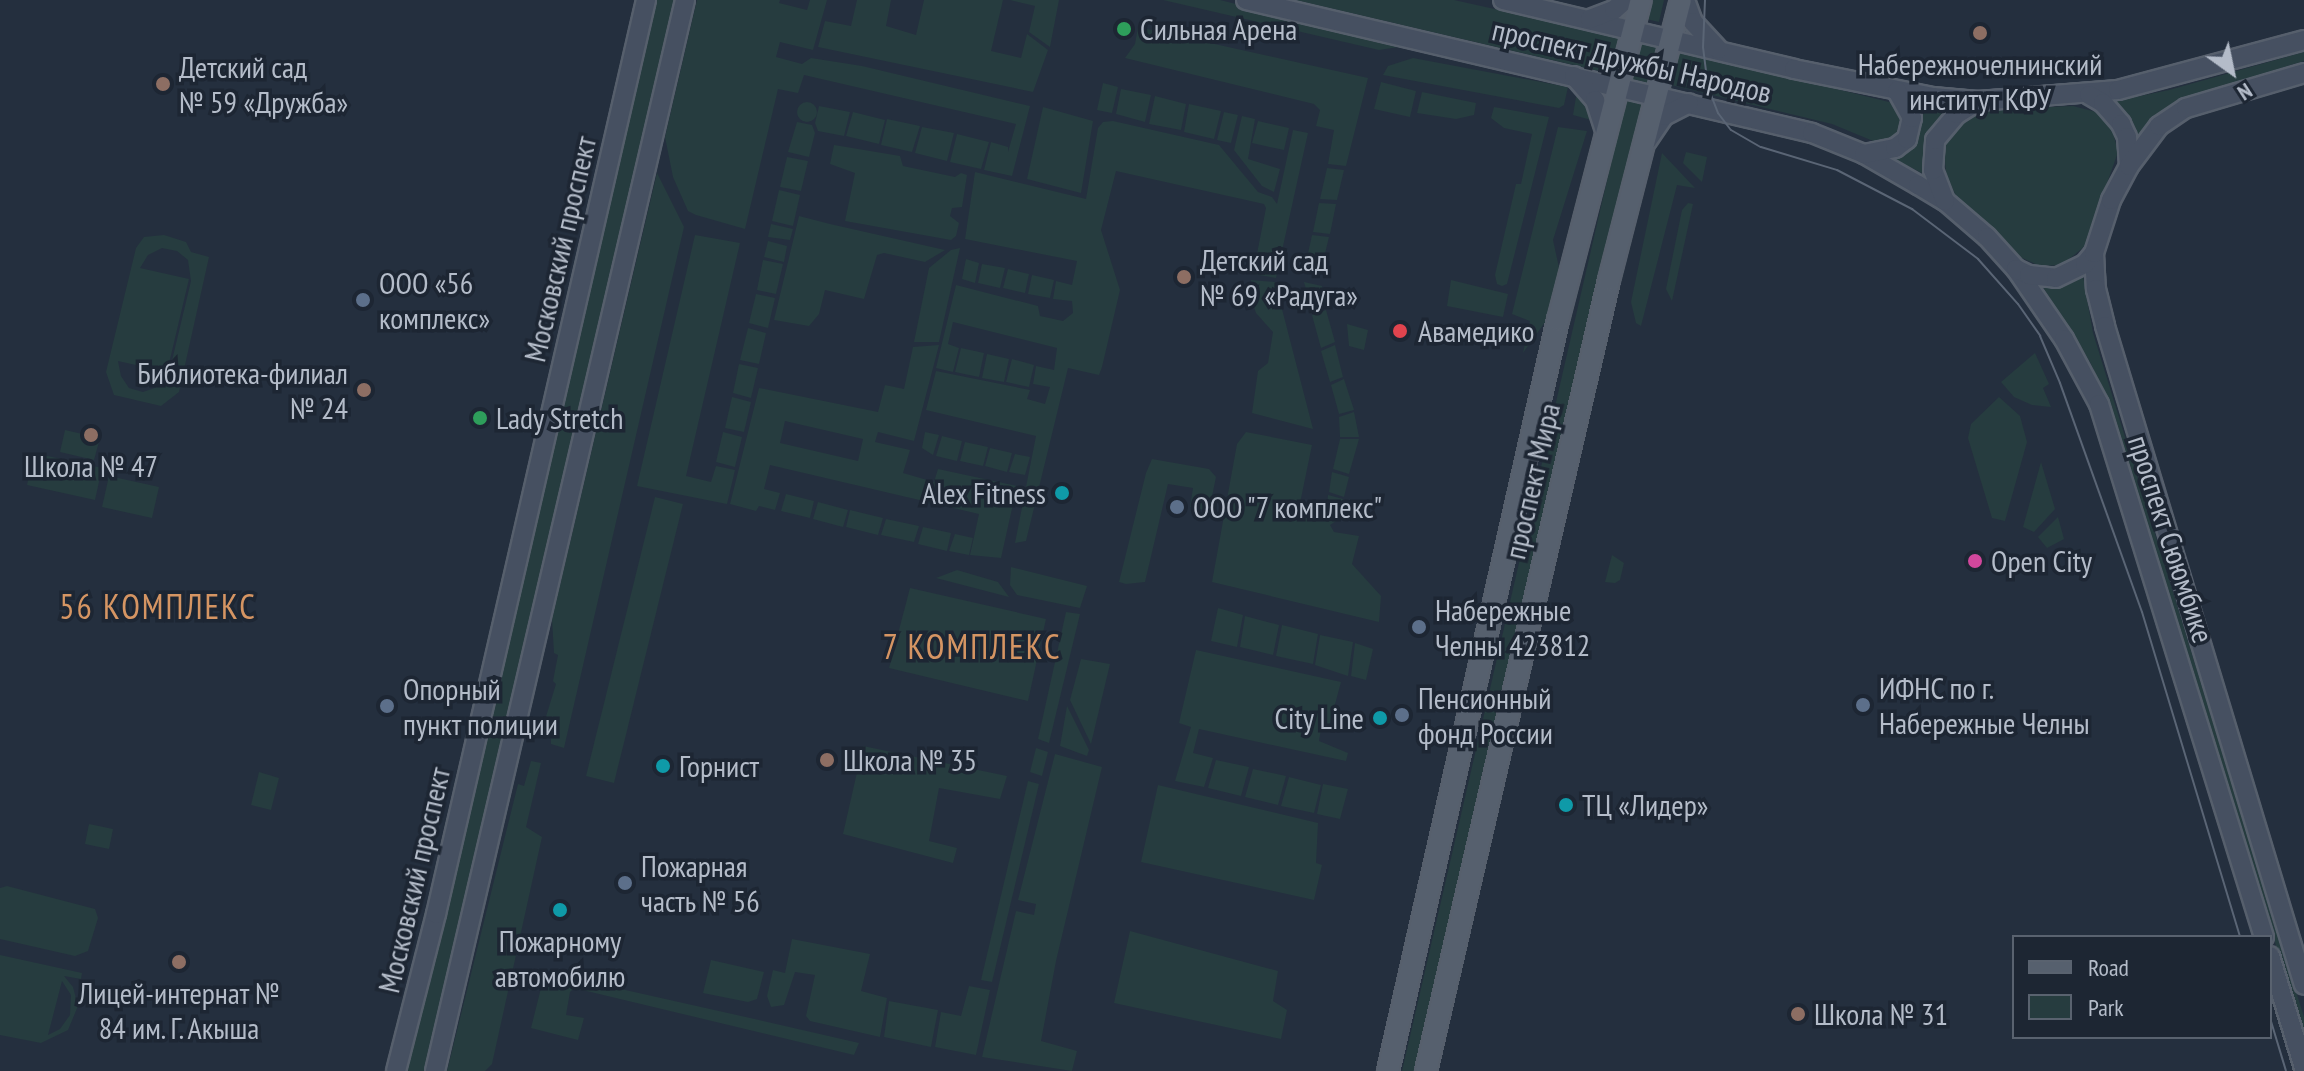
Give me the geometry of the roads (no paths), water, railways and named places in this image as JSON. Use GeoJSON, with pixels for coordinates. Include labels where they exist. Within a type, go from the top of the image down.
{"type":"FeatureCollection","features":[{"type":"Feature","properties":{"kind":"main road","name":"Московский проспект"},"geometry":{"type":"LineString","coordinates":[[396,1071],[436,914],[646,0]]}},
{"type":"Feature","properties":{"kind":"main road"},"geometry":{"type":"LineString","coordinates":[[435,1071],[685,0]]}},
{"type":"Feature","properties":{"kind":"main road","name":"проспект Дружбы Народов"},"geometry":{"type":"LineString","coordinates":[[1503,0],[1897,91],[1978,101],[2089,95],[2167,80],[2304,40]]}},
{"type":"Feature","properties":{"kind":"main road"},"geometry":{"type":"LineString","coordinates":[[1587,20],[1614,10],[1625,0]]}},
{"type":"Feature","properties":{"kind":"main road","name":"проспект Мира"},"geometry":{"type":"LineString","coordinates":[[1388,1071],[1555,335],[1641,0]]}},
{"type":"Feature","properties":{"kind":"main road"},"geometry":{"type":"LineString","coordinates":[[1683,0],[1693,22],[1720,51]]}},
{"type":"Feature","properties":{"kind":"main road","name":"проспект Мира"},"geometry":{"type":"LineString","coordinates":[[1426,1071],[1606,294],[1683,0]]}},
{"type":"Feature","properties":{"kind":"main road","name":"проспект Дружбы Народов"},"geometry":{"type":"LineString","coordinates":[[1251,1],[1812,133],[1864,154],[1945,201]]}},
{"type":"Feature","properties":{"kind":"main road"},"geometry":{"type":"LineString","coordinates":[[2016,269],[2029,275],[2056,278],[2085,264],[2094,253],[2107,210],[2129,166],[2159,126],[2186,108],[2304,73]]}},
{"type":"Feature","properties":{"kind":"main road"},"geometry":{"type":"LineString","coordinates":[[1574,76],[1595,100],[1606,133]]}},
{"type":"Feature","properties":{"kind":"main road"},"geometry":{"type":"LineString","coordinates":[[1864,154],[1895,148],[1907,139],[1912,118],[1897,91]]}},
{"type":"Feature","properties":{"kind":"main road"},"geometry":{"type":"LineString","coordinates":[[2089,95],[2103,103],[2121,124],[2129,149],[2129,166]]}},
{"type":"Feature","properties":{"kind":"main road"},"geometry":{"type":"LineString","coordinates":[[1945,201],[1933,170],[1935,140],[1957,114],[1978,101]]}},
{"type":"Feature","properties":{"kind":"main road"},"geometry":{"type":"LineString","coordinates":[[1645,143],[1664,116],[1689,103]]}},
{"type":"Feature","properties":{"kind":"main road","name":"проспект Сююмбике"},"geometry":{"type":"LineString","coordinates":[[1945,201],[1987,237],[2016,269],[2077,360],[2099,404],[2263,935]]}},
{"type":"Feature","properties":{"kind":"main road","name":"проспект Сююмбике"},"geometry":{"type":"LineString","coordinates":[[2094,253],[2093,272],[2105,326],[2304,985]]}},
{"type":"Feature","properties":{"kind":"main road"},"geometry":{"type":"LineString","coordinates":[[2272,963],[2304,1068]]}},
{"type":"Feature","properties":{"kind":"tram line"},"geometry":{"type":"LineString","coordinates":[[1705,0],[1703,47],[1708,87],[1718,113],[1731,130],[1761,147],[1837,170],[1912,209],[1978,259],[2018,304],[2040,336],[2060,383],[2142,612],[2239,935]]}},
{"type":"Feature","properties":{"kind":"tram line"},"geometry":{"type":"LineString","coordinates":[[2272,1025],[2286,1071]]}},
{"type":"Feature","properties":{"kind":"place","name":"Сильная Арена"},"geometry":{"type":"Point","coordinates":[1124,29]}},
{"type":"Feature","properties":{"kind":"place","name":"Набережночелнинский институт КФУ"},"geometry":{"type":"Point","coordinates":[1980,33]}},
{"type":"Feature","properties":{"kind":"place","name":"Детский сад № 59 «Дружба»"},"geometry":{"type":"Point","coordinates":[163,84]}},
{"type":"Feature","properties":{"kind":"place","name":"Детский сад № 69 «Радуга»"},"geometry":{"type":"Point","coordinates":[1184,277]}},
{"type":"Feature","properties":{"kind":"place","name":"ООО «56 комплекс»"},"geometry":{"type":"Point","coordinates":[363,300]}},
{"type":"Feature","properties":{"kind":"place","name":"Авамедико"},"geometry":{"type":"Point","coordinates":[1400,331]}},
{"type":"Feature","properties":{"kind":"place","name":"Библиотека-филиал № 24"},"geometry":{"type":"Point","coordinates":[364,390]}},
{"type":"Feature","properties":{"kind":"place","name":"Lady Stretch"},"geometry":{"type":"Point","coordinates":[480,418]}},
{"type":"Feature","properties":{"kind":"place","name":"Школа № 47"},"geometry":{"type":"Point","coordinates":[91,435]}},
{"type":"Feature","properties":{"kind":"place","name":"Alex Fitness"},"geometry":{"type":"Point","coordinates":[1062,493]}},
{"type":"Feature","properties":{"kind":"place","name":"ООО \"7 комплекс\""},"geometry":{"type":"Point","coordinates":[1177,507]}},
{"type":"Feature","properties":{"kind":"place","name":"Open City"},"geometry":{"type":"Point","coordinates":[1975,561]}},
{"type":"Feature","properties":{"kind":"place","name":"Набережные Челны 423812"},"geometry":{"type":"Point","coordinates":[1419,627]}},
{"type":"Feature","properties":{"kind":"place","name":"ИФНС по г. Набережные Челны"},"geometry":{"type":"Point","coordinates":[1863,705]}},
{"type":"Feature","properties":{"kind":"place","name":"Опорный пункт полиции"},"geometry":{"type":"Point","coordinates":[387,706]}},
{"type":"Feature","properties":{"kind":"place","name":"Пенсионный фонд России"},"geometry":{"type":"Point","coordinates":[1402,715]}},
{"type":"Feature","properties":{"kind":"place","name":"City Line"},"geometry":{"type":"Point","coordinates":[1380,718]}},
{"type":"Feature","properties":{"kind":"place","name":"Школа № 35"},"geometry":{"type":"Point","coordinates":[827,760]}},
{"type":"Feature","properties":{"kind":"place","name":"Горнист"},"geometry":{"type":"Point","coordinates":[663,766]}},
{"type":"Feature","properties":{"kind":"place","name":"ТЦ «Лидер»"},"geometry":{"type":"Point","coordinates":[1566,805]}},
{"type":"Feature","properties":{"kind":"place","name":"Пожарная часть № 56"},"geometry":{"type":"Point","coordinates":[625,883]}},
{"type":"Feature","properties":{"kind":"place","name":"Пожарному автомобилю"},"geometry":{"type":"Point","coordinates":[560,910]}},
{"type":"Feature","properties":{"kind":"place","name":"Лицей-интернат № 84 им. Г. Акыша"},"geometry":{"type":"Point","coordinates":[179,962]}},
{"type":"Feature","properties":{"kind":"place","name":"Школа № 31"},"geometry":{"type":"Point","coordinates":[1798,1014]}},
{"type":"Feature","properties":{"kind":"district","name":"56 КОМПЛЕКС"},"geometry":{"type":"Point","coordinates":[158,607]}},
{"type":"Feature","properties":{"kind":"district","name":"7 КОМПЛЕКС"},"geometry":{"type":"Point","coordinates":[972,647]}}]}
